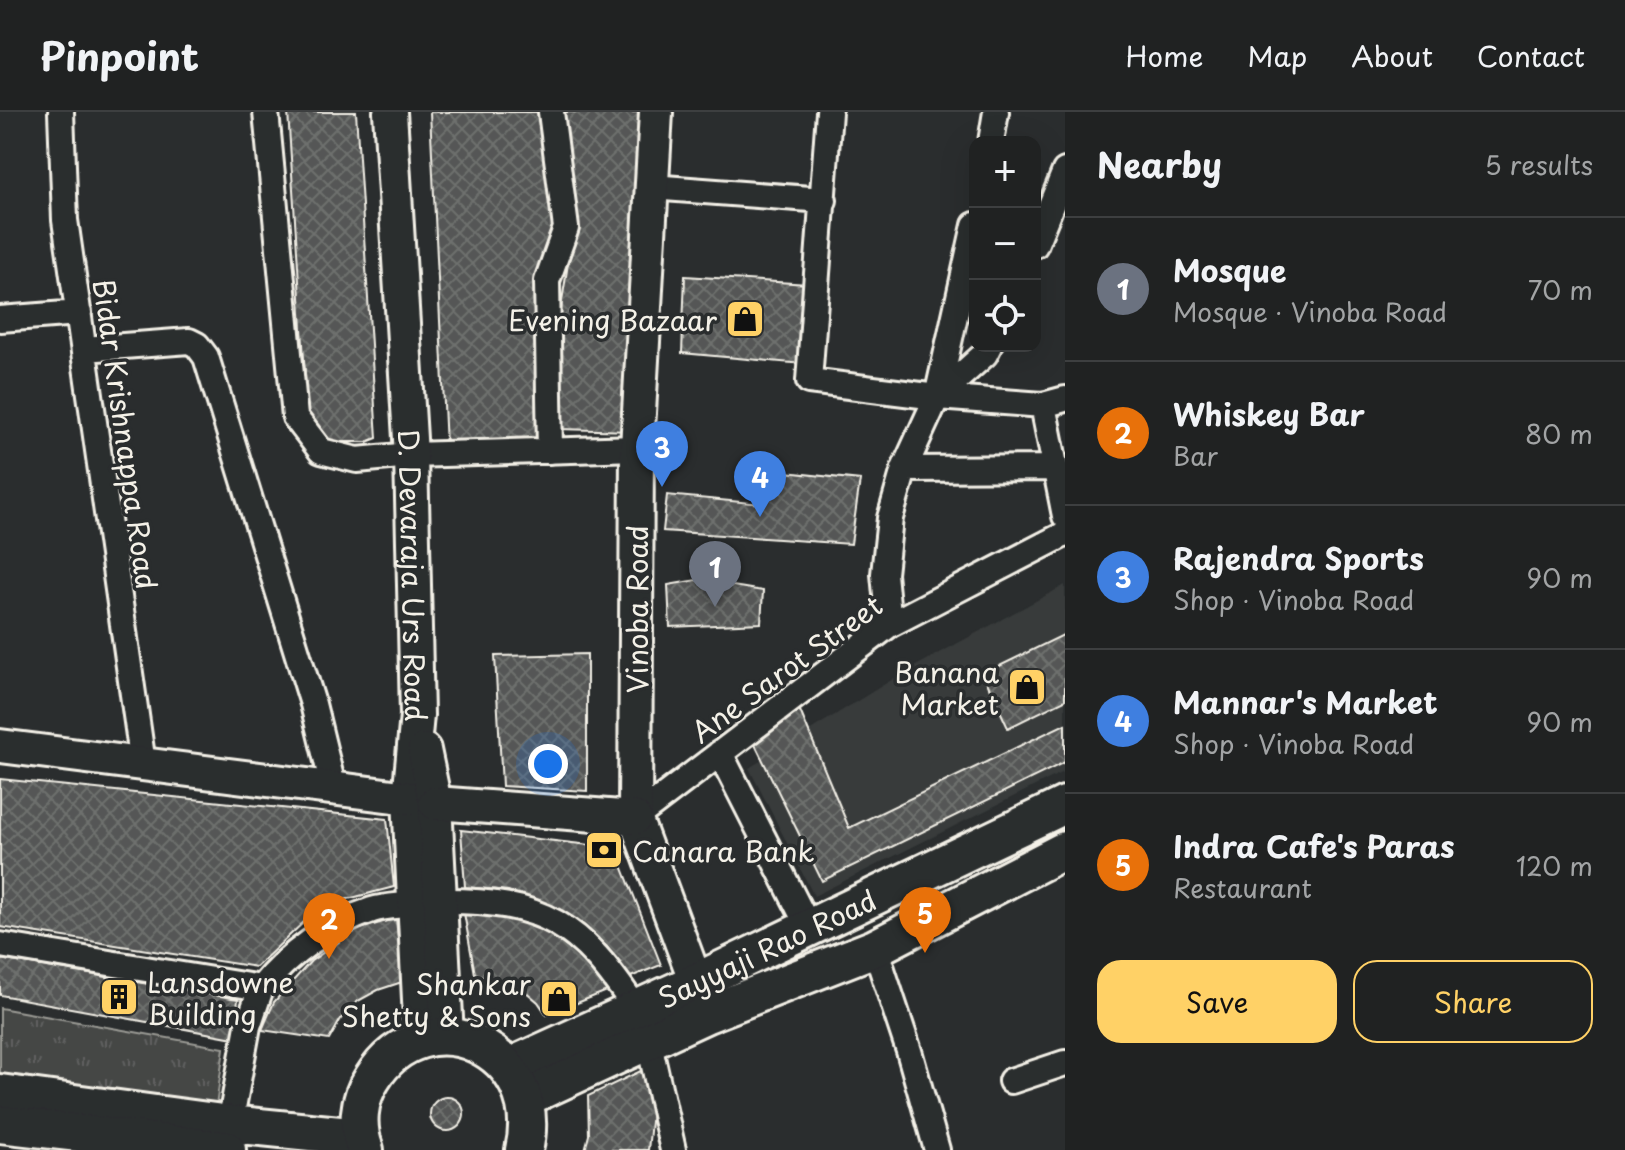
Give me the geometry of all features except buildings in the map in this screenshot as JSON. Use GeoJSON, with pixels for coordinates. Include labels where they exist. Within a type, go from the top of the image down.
{"type":"FeatureCollection","features":[{"type":"Feature","properties":{"kind":"main road","name":"Sayyaji Rao Road"},"geometry":{"type":"LineString","coordinates":[[517,1083],[636,1009],[1065,805]]}},
{"type":"Feature","properties":{"kind":"main road","name":"Sayyaji Rao Road"},"geometry":{"type":"LineString","coordinates":[[517,1083],[649,1043],[707,1014],[875,948],[1065,850]]}},
{"type":"Feature","properties":{"kind":"main road"},"geometry":{"type":"LineString","coordinates":[[0,1124],[362,1144],[359,1112],[366,1088],[379,1066],[398,1050],[434,1038],[470,1041],[481,1046],[491,1052],[517,1083],[529,1124],[524,1150]]}},
{"type":"Feature","properties":{"kind":"main road"},"geometry":{"type":"LineString","coordinates":[[0,1093],[228,1137]]}},
{"type":"Feature","properties":{"kind":"street","name":"Bidar Krishnappa Road"},"geometry":{"type":"LineString","coordinates":[[61,112],[65,220],[143,764]]}},
{"type":"Feature","properties":{"kind":"street"},"geometry":{"type":"LineString","coordinates":[[266,112],[295,417],[321,451],[357,460],[411,455],[637,448]]}},
{"type":"Feature","properties":{"kind":"street","name":"D. Devaraja Urs Road"},"geometry":{"type":"LineString","coordinates":[[390,112],[411,455],[422,801]]}},
{"type":"Feature","properties":{"kind":"street"},"geometry":{"type":"LineString","coordinates":[[550,451],[547,281],[566,228],[551,112]]}},
{"type":"Feature","properties":{"kind":"street","name":"Vinoba Road"},"geometry":{"type":"LineString","coordinates":[[635,818],[637,448],[656,112]]}},
{"type":"Feature","properties":{"kind":"street"},"geometry":{"type":"LineString","coordinates":[[829,112],[809,381],[937,397],[1054,402],[1054,468],[1065,516]]}},
{"type":"Feature","properties":{"kind":"street"},"geometry":{"type":"LineString","coordinates":[[992,136],[996,112]]}},
{"type":"Feature","properties":{"kind":"street"},"geometry":{"type":"LineString","coordinates":[[1041,230],[1065,171]]}},
{"type":"Feature","properties":{"kind":"street"},"geometry":{"type":"LineString","coordinates":[[651,187],[824,200]]}},
{"type":"Feature","properties":{"kind":"street"},"geometry":{"type":"LineString","coordinates":[[889,625],[884,574],[890,518],[904,469],[937,397],[969,252]]}},
{"type":"Feature","properties":{"kind":"street"},"geometry":{"type":"LineString","coordinates":[[0,319],[79,313]]}},
{"type":"Feature","properties":{"kind":"street"},"geometry":{"type":"LineString","coordinates":[[84,349],[177,340],[197,345],[206,357],[313,704],[334,790]]}},
{"type":"Feature","properties":{"kind":"street"},"geometry":{"type":"LineString","coordinates":[[937,397],[986,352]]}},
{"type":"Feature","properties":{"kind":"street"},"geometry":{"type":"LineString","coordinates":[[904,469],[1054,468]]}},
{"type":"Feature","properties":{"kind":"street","name":"Ane Sarot Street"},"geometry":{"type":"LineString","coordinates":[[635,818],[889,625],[1065,534]]}},
{"type":"Feature","properties":{"kind":"street"},"geometry":{"type":"LineString","coordinates":[[0,746],[422,801],[635,818],[696,982]]}},
{"type":"Feature","properties":{"kind":"street"},"geometry":{"type":"LineString","coordinates":[[720,753],[809,928]]}},
{"type":"Feature","properties":{"kind":"street"},"geometry":{"type":"LineString","coordinates":[[422,801],[434,1038]]}},
{"type":"Feature","properties":{"kind":"street"},"geometry":{"type":"LineString","coordinates":[[228,1137],[248,1026],[261,988],[305,947],[338,925],[373,910],[427,902],[482,901],[518,906],[548,918],[583,941],[609,969],[636,1009]]}},
{"type":"Feature","properties":{"kind":"street"},"geometry":{"type":"LineString","coordinates":[[0,945],[261,988]]}},
{"type":"Feature","properties":{"kind":"street"},"geometry":{"type":"LineString","coordinates":[[875,948],[937,1150]]}},
{"type":"Feature","properties":{"kind":"street"},"geometry":{"type":"LineString","coordinates":[[649,1043],[673,1150]]}},
{"type":"Feature","properties":{"kind":"street"},"geometry":{"type":"LineString","coordinates":[[1011,1081],[1065,1063]]}},
{"type":"Feature","properties":{"kind":"shaded area"},"geometry":{"type":"Polygon","coordinates":[[[1065,585],[1065,771],[814,896],[749,768],[901,674],[1065,585]]]}},
{"type":"Feature","properties":{"kind":"green space"},"geometry":{"type":"Polygon","coordinates":[[[0,1008],[224,1048],[215,1114],[0,1089],[0,1008]]]}},
{"type":"Feature","properties":{"kind":"place","name":"Evening Bazaar"},"geometry":{"type":"Point","coordinates":[745,319]}},
{"type":"Feature","properties":{"kind":"place","name":"Rajendra Sports"},"geometry":{"type":"Point","coordinates":[662,487]}},
{"type":"Feature","properties":{"kind":"place","name":"Mannar's Market"},"geometry":{"type":"Point","coordinates":[760,517]}},
{"type":"Feature","properties":{"kind":"place","name":"Mosque"},"geometry":{"type":"Point","coordinates":[715,607]}},
{"type":"Feature","properties":{"kind":"place","name":"Banana Market"},"geometry":{"type":"Point","coordinates":[1027,687]}},
{"type":"Feature","properties":{"kind":"place","name":"Canara Bank"},"geometry":{"type":"Point","coordinates":[604,850]}},
{"type":"Feature","properties":{"kind":"place","name":"Indra Cafe's Paras"},"geometry":{"type":"Point","coordinates":[925,953]}},
{"type":"Feature","properties":{"kind":"place","name":"Whiskey Bar"},"geometry":{"type":"Point","coordinates":[329,959]}},
{"type":"Feature","properties":{"kind":"place","name":"Lansdowne Building"},"geometry":{"type":"Point","coordinates":[119,997]}},
{"type":"Feature","properties":{"kind":"place","name":"Shankar Shetty & Sons"},"geometry":{"type":"Point","coordinates":[559,999]}}]}
